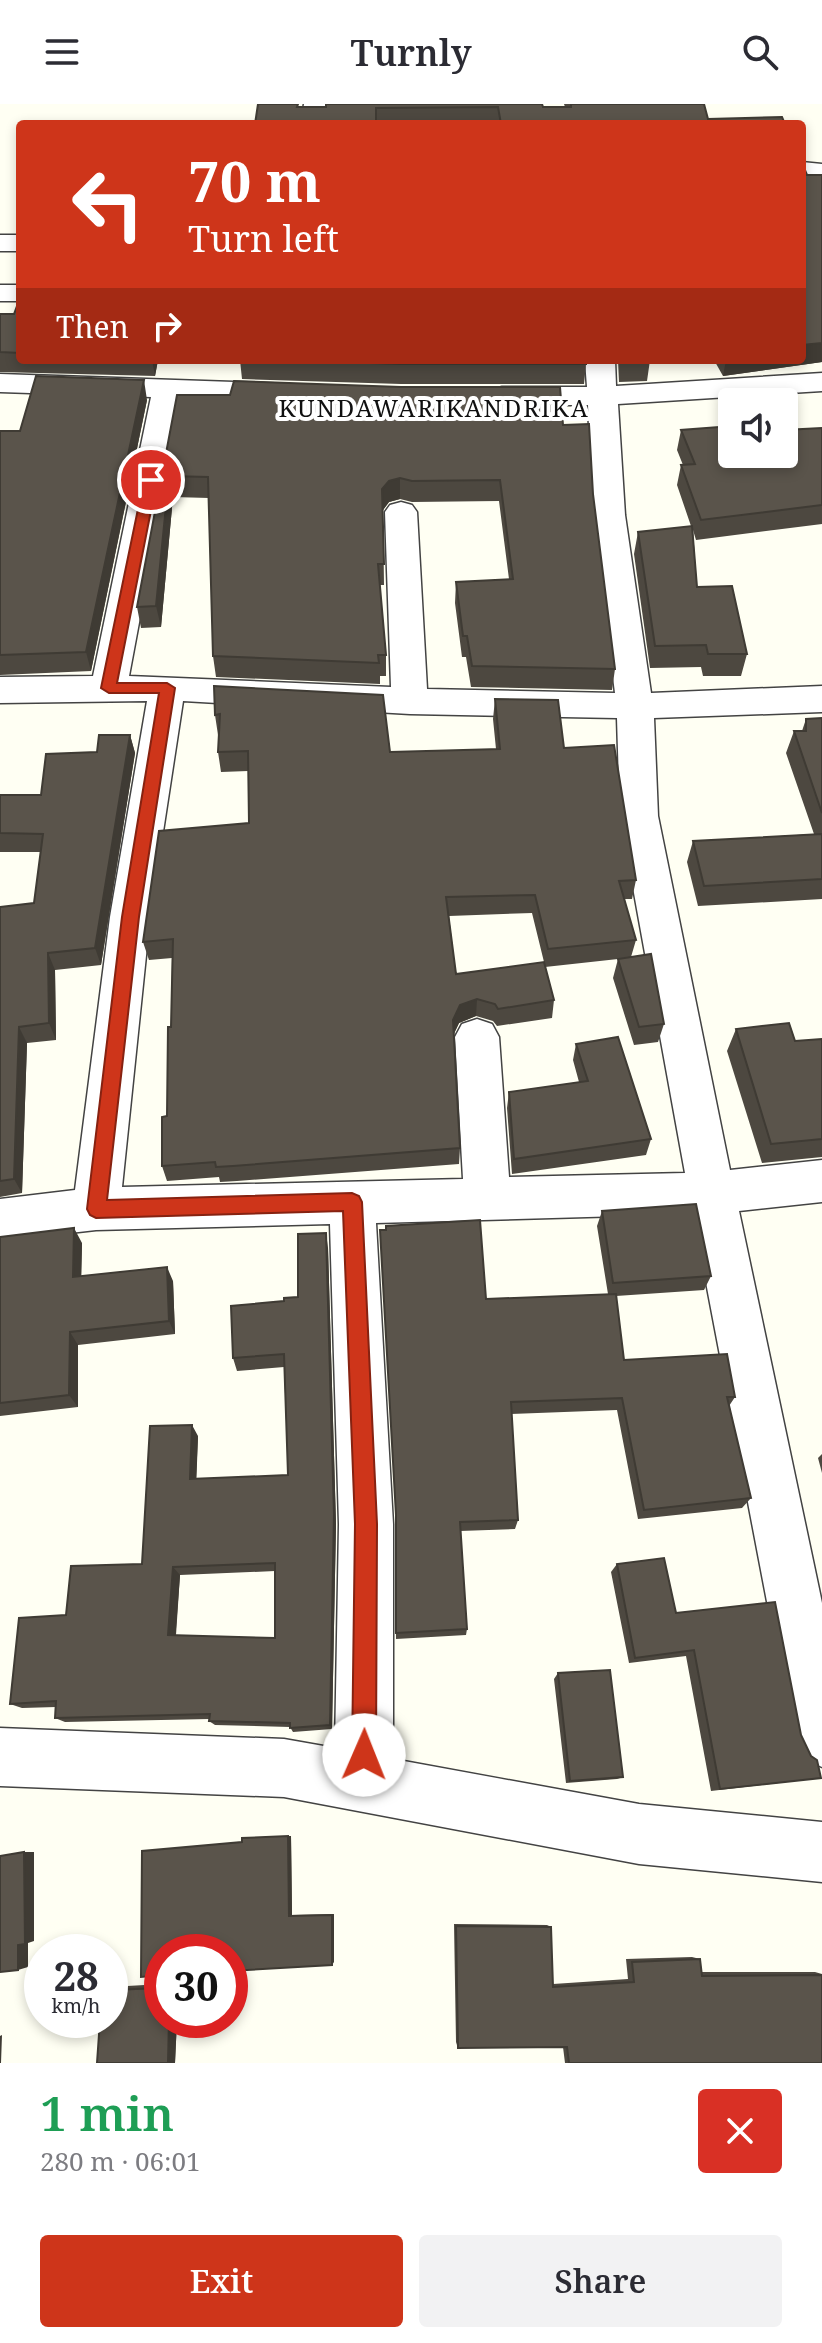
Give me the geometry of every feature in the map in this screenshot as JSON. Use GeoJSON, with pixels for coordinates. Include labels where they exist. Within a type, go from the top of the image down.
{"type":"FeatureCollection","features":[{"type":"Feature","properties":{"kind":"street"},"geometry":{"type":"LineString","coordinates":[[0,383],[301,393],[291,364]]}},
{"type":"Feature","properties":{"kind":"street"},"geometry":{"type":"LineString","coordinates":[[600,364],[609,515],[635,706],[639,816],[822,1738]]}},
{"type":"Feature","properties":{"kind":"street"},"geometry":{"type":"LineString","coordinates":[[477,396],[600,396],[822,382]]}},
{"type":"Feature","properties":{"kind":"street"},"geometry":{"type":"LineString","coordinates":[[109,688],[168,388]]}},
{"type":"Feature","properties":{"kind":"street"},"geometry":{"type":"LineString","coordinates":[[401,512],[410,701]]}},
{"type":"Feature","properties":{"kind":"street"},"geometry":{"type":"LineString","coordinates":[[96,1209],[130,917],[167,688]]}},
{"type":"Feature","properties":{"kind":"street"},"geometry":{"type":"LineString","coordinates":[[0,690],[167,688],[410,701],[635,706],[822,699]]}},
{"type":"Feature","properties":{"kind":"street"},"geometry":{"type":"LineString","coordinates":[[477,1037],[487,1198]]}},
{"type":"Feature","properties":{"kind":"street"},"geometry":{"type":"LineString","coordinates":[[0,1220],[96,1209],[713,1193],[822,1181]]}},
{"type":"Feature","properties":{"kind":"street"},"geometry":{"type":"LineString","coordinates":[[352,1202],[366,1524],[364,1784]]}},
{"type":"Feature","properties":{"kind":"street"},"geometry":{"type":"LineString","coordinates":[[0,1757],[284,1768],[639,1834],[822,1852]]}},
{"type":"Feature","properties":{"kind":"building"},"geometry":{"type":"Polygon","coordinates":[[[258,104],[326,107],[326,104],[542,104],[543,107],[571,107],[571,104],[704,104],[708,119],[782,117],[783,120],[500,120],[498,107],[376,108],[376,120],[256,120],[258,104]]]}},
{"type":"Feature","properties":{"kind":"building"},"geometry":{"type":"Polygon","coordinates":[[[806,173],[822,175],[822,343],[806,345],[806,173]]]}},
{"type":"Feature","properties":{"kind":"building"},"geometry":{"type":"Polygon","coordinates":[[[16,309],[16,353],[0,352],[0,314],[14,314],[16,309]]]}},
{"type":"Feature","properties":{"kind":"building"},"geometry":{"type":"Polygon","coordinates":[[[36,376],[144,380],[86,652],[0,655],[0,431],[20,431],[36,376]]]}},
{"type":"Feature","properties":{"kind":"building"},"geometry":{"type":"Polygon","coordinates":[[[234,381],[401,387],[560,387],[563,425],[589,424],[593,494],[615,669],[472,666],[467,636],[463,636],[456,582],[513,579],[500,480],[412,481],[400,478],[389,481],[382,489],[384,564],[378,564],[386,655],[378,655],[379,663],[213,656],[208,477],[169,476],[156,606],[137,607],[177,395],[230,395],[234,381]]]}},
{"type":"Feature","properties":{"kind":"building"},"geometry":{"type":"Polygon","coordinates":[[[718,427],[718,468],[798,468],[798,429],[822,428],[822,505],[701,520],[681,465],[695,464],[681,430],[718,427]]]}},
{"type":"Feature","properties":{"kind":"building"},"geometry":{"type":"Polygon","coordinates":[[[692,526],[697,587],[732,586],[747,654],[708,654],[706,645],[655,646],[638,532],[692,526]]]}},
{"type":"Feature","properties":{"kind":"building"},"geometry":{"type":"Polygon","coordinates":[[[214,686],[383,695],[390,752],[500,749],[495,699],[558,700],[564,748],[614,745],[636,880],[619,881],[636,940],[548,949],[535,895],[446,897],[456,974],[544,962],[554,1000],[498,1009],[495,1004],[477,999],[460,1005],[453,1020],[460,1148],[233,1166],[216,1167],[215,1162],[162,1166],[162,1117],[167,1116],[173,939],[143,942],[159,831],[249,823],[248,751],[218,752],[220,714],[215,715],[214,686]]]}},
{"type":"Feature","properties":{"kind":"building"},"geometry":{"type":"Polygon","coordinates":[[[822,718],[822,813],[794,731],[806,731],[806,719],[822,718]]]}},
{"type":"Feature","properties":{"kind":"building"},"geometry":{"type":"Polygon","coordinates":[[[99,735],[130,735],[95,948],[48,953],[49,1023],[19,1027],[14,1179],[0,1181],[0,907],[34,903],[43,834],[0,833],[0,795],[41,795],[46,754],[97,752],[99,735]]]}},
{"type":"Feature","properties":{"kind":"building"},"geometry":{"type":"Polygon","coordinates":[[[822,834],[822,879],[704,886],[693,841],[822,834]]]}},
{"type":"Feature","properties":{"kind":"building"},"geometry":{"type":"Polygon","coordinates":[[[651,954],[664,1024],[639,1027],[618,959],[651,954]]]}},
{"type":"Feature","properties":{"kind":"building"},"geometry":{"type":"Polygon","coordinates":[[[789,1023],[795,1041],[822,1039],[822,1139],[771,1144],[736,1029],[789,1023]]]}},
{"type":"Feature","properties":{"kind":"building"},"geometry":{"type":"Polygon","coordinates":[[[618,1037],[651,1139],[514,1159],[509,1092],[588,1081],[576,1044],[618,1037]]]}},
{"type":"Feature","properties":{"kind":"building"},"geometry":{"type":"Polygon","coordinates":[[[696,1204],[711,1276],[613,1283],[602,1211],[696,1204]]]}},
{"type":"Feature","properties":{"kind":"building"},"geometry":{"type":"Polygon","coordinates":[[[480,1220],[486,1299],[616,1294],[624,1360],[727,1354],[735,1397],[727,1397],[751,1498],[644,1510],[622,1398],[511,1402],[518,1520],[460,1522],[467,1629],[396,1633],[396,1515],[380,1230],[386,1230],[386,1226],[480,1220]]]}},
{"type":"Feature","properties":{"kind":"building"},"geometry":{"type":"Polygon","coordinates":[[[74,1228],[73,1277],[167,1267],[169,1321],[70,1332],[69,1395],[0,1403],[0,1237],[74,1228]]]}},
{"type":"Feature","properties":{"kind":"building"},"geometry":{"type":"Polygon","coordinates":[[[326,1233],[334,1514],[330,1725],[290,1728],[290,1723],[209,1721],[210,1714],[55,1718],[56,1701],[10,1704],[19,1618],[66,1615],[71,1566],[142,1564],[150,1426],[192,1425],[190,1479],[288,1475],[284,1354],[233,1358],[231,1306],[298,1297],[298,1234],[326,1233]],[[275,1563],[173,1567],[168,1635],[275,1638],[275,1563]]]}},
{"type":"Feature","properties":{"kind":"building"},"geometry":{"type":"Polygon","coordinates":[[[664,1558],[676,1613],[775,1602],[801,1735],[811,1756],[817,1760],[821,1778],[720,1789],[694,1650],[635,1658],[617,1564],[664,1558]]]}},
{"type":"Feature","properties":{"kind":"building"},"geometry":{"type":"Polygon","coordinates":[[[610,1670],[623,1777],[570,1781],[558,1673],[610,1670]]]}},
{"type":"Feature","properties":{"kind":"building"},"geometry":{"type":"Polygon","coordinates":[[[288,1836],[289,1916],[332,1915],[332,1965],[248,1970],[248,1934],[144,1934],[144,1977],[141,1977],[142,1851],[242,1842],[242,1838],[288,1836]]]}},
{"type":"Feature","properties":{"kind":"building"},"geometry":{"type":"Polygon","coordinates":[[[24,1852],[25,1934],[24,1944],[18,1945],[18,1970],[0,1972],[0,1856],[24,1852]]]}},
{"type":"Feature","properties":{"kind":"building"},"geometry":{"type":"Polygon","coordinates":[[[456,1926],[551,1927],[553,1987],[634,1982],[632,1962],[700,1959],[702,1976],[822,1975],[822,2063],[569,2063],[567,2047],[458,2048],[456,1926]]]}},
{"type":"Feature","properties":{"kind":"building"},"geometry":{"type":"Polygon","coordinates":[[[128,1989],[144,1989],[144,2038],[169,2038],[168,2063],[97,2063],[99,2038],[128,2038],[128,1989]]]}},
{"type":"Feature","properties":{"kind":"district","name":"KUNDAWARIKANDRIKA"},"geometry":{"type":"Point","coordinates":[434,409]}},
{"type":"Feature","properties":{"kind":"route"},"geometry":{"type":"LineString","coordinates":[[151,480],[109,688],[167,688],[130,917],[96,1209],[352,1202],[366,1524],[364,1755]]}}]}
